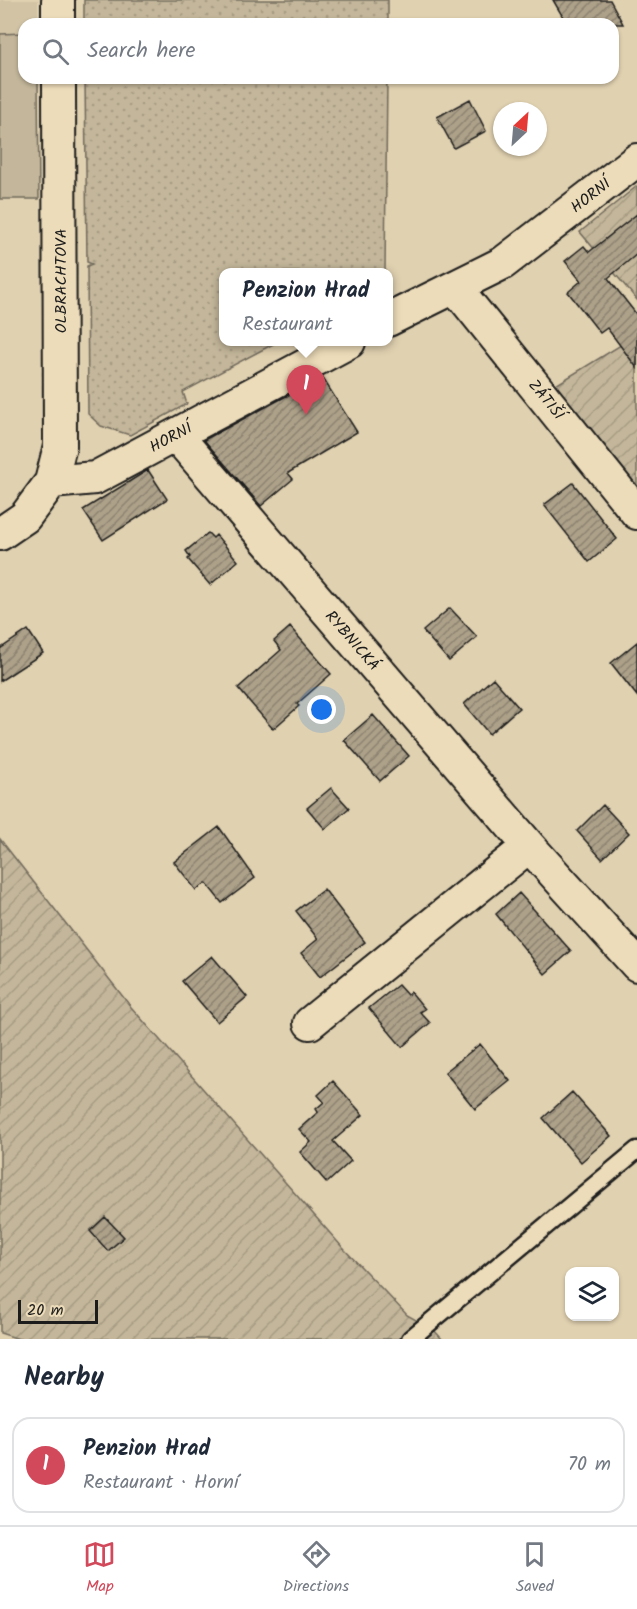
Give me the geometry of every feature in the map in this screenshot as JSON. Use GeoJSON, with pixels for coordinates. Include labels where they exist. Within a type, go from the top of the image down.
{"type":"FeatureCollection","features":[{"type":"Feature","properties":{"kind":"street"},"geometry":{"type":"LineString","coordinates":[[58,0],[58,18]]}},
{"type":"Feature","properties":{"kind":"street","name":"OLBRACHTOVA"},"geometry":{"type":"LineString","coordinates":[[51,482],[60,446],[59,84]]}},
{"type":"Feature","properties":{"kind":"street","name":"HORNÍ"},"geometry":{"type":"LineString","coordinates":[[393,318],[503,263],[637,160]]}},
{"type":"Feature","properties":{"kind":"street","name":"ZÁTIŠÍ"},"geometry":{"type":"LineString","coordinates":[[455,287],[637,513]]}},
{"type":"Feature","properties":{"kind":"street","name":"HORNÍ"},"geometry":{"type":"LineString","coordinates":[[51,482],[95,478],[342,346]]}},
{"type":"Feature","properties":{"kind":"street","name":"RYBNICKÁ"},"geometry":{"type":"LineString","coordinates":[[176,435],[529,846],[637,965]]}},
{"type":"Feature","properties":{"kind":"street"},"geometry":{"type":"LineString","coordinates":[[0,534],[25,517],[51,482]]}},
{"type":"Feature","properties":{"kind":"street"},"geometry":{"type":"LineString","coordinates":[[310,1023],[529,846]]}},
{"type":"Feature","properties":{"kind":"lane"},"geometry":{"type":"LineString","coordinates":[[410,1339],[637,1150]]}},
{"type":"Feature","properties":{"kind":"shaded area"},"geometry":{"type":"Polygon","coordinates":[[[0,0],[38,0],[38,18],[18,18],[18,33],[0,34],[0,0]]]}},
{"type":"Feature","properties":{"kind":"shaded area"},"geometry":{"type":"Polygon","coordinates":[[[84,0],[388,0],[388,18],[84,18],[84,0]]]}},
{"type":"Feature","properties":{"kind":"shaded area"},"geometry":{"type":"Polygon","coordinates":[[[18,33],[18,84],[38,84],[39,199],[0,199],[0,34],[18,33]]]}},
{"type":"Feature","properties":{"kind":"shaded area"},"geometry":{"type":"Polygon","coordinates":[[[85,84],[387,84],[385,268],[219,268],[219,346],[269,346],[183,392],[187,404],[130,435],[101,426],[88,414],[87,266],[92,264],[87,262],[85,84]]]}},
{"type":"Feature","properties":{"kind":"shaded area"},"geometry":{"type":"Polygon","coordinates":[[[637,186],[637,300],[580,232],[637,186]]]}},
{"type":"Feature","properties":{"kind":"shaded area"},"geometry":{"type":"Polygon","coordinates":[[[637,335],[637,504],[546,391],[637,335]]]}},
{"type":"Feature","properties":{"kind":"shaded area"},"geometry":{"type":"Polygon","coordinates":[[[0,839],[131,1007],[343,1248],[407,1315],[434,1330],[442,1339],[19,1339],[0,1333],[0,839]]]}},
{"type":"Feature","properties":{"kind":"building"},"geometry":{"type":"Polygon","coordinates":[[[553,0],[610,0],[623,24],[619,24],[619,18],[564,18],[553,0]]]}},
{"type":"Feature","properties":{"kind":"building"},"geometry":{"type":"Polygon","coordinates":[[[470,99],[486,131],[454,148],[437,117],[470,99]]]}},
{"type":"Feature","properties":{"kind":"building"},"geometry":{"type":"Polygon","coordinates":[[[637,214],[637,254],[608,278],[637,315],[637,368],[607,328],[600,333],[568,292],[581,281],[565,261],[584,246],[589,252],[637,214]]]}},
{"type":"Feature","properties":{"kind":"building"},"geometry":{"type":"Polygon","coordinates":[[[322,377],[357,432],[288,473],[293,479],[261,506],[204,440],[322,377]]]}},
{"type":"Feature","properties":{"kind":"building"},"geometry":{"type":"Polygon","coordinates":[[[148,470],[167,499],[103,540],[83,510],[148,470]]]}},
{"type":"Feature","properties":{"kind":"building"},"geometry":{"type":"Polygon","coordinates":[[[573,483],[617,539],[589,562],[544,505],[573,483]]]}},
{"type":"Feature","properties":{"kind":"building"},"geometry":{"type":"Polygon","coordinates":[[[208,533],[213,538],[216,535],[238,561],[210,585],[188,559],[190,557],[186,551],[208,533]]]}},
{"type":"Feature","properties":{"kind":"building"},"geometry":{"type":"Polygon","coordinates":[[[450,608],[477,637],[449,661],[423,631],[450,608]]]}},
{"type":"Feature","properties":{"kind":"building"},"geometry":{"type":"Polygon","coordinates":[[[290,627],[331,674],[273,729],[238,688],[281,650],[274,641],[290,627]]]}},
{"type":"Feature","properties":{"kind":"building"},"geometry":{"type":"Polygon","coordinates":[[[28,630],[43,653],[0,681],[0,649],[28,630]]]}},
{"type":"Feature","properties":{"kind":"building"},"geometry":{"type":"Polygon","coordinates":[[[637,642],[637,696],[611,663],[637,642]]]}},
{"type":"Feature","properties":{"kind":"building"},"geometry":{"type":"Polygon","coordinates":[[[493,678],[519,708],[489,734],[464,704],[493,678]]]}},
{"type":"Feature","properties":{"kind":"building"},"geometry":{"type":"Polygon","coordinates":[[[373,715],[409,756],[380,781],[344,740],[373,715]]]}},
{"type":"Feature","properties":{"kind":"building"},"geometry":{"type":"Polygon","coordinates":[[[331,788],[349,808],[325,829],[307,808],[331,788]]]}},
{"type":"Feature","properties":{"kind":"building"},"geometry":{"type":"Polygon","coordinates":[[[603,805],[629,833],[602,859],[577,831],[603,805]]]}},
{"type":"Feature","properties":{"kind":"building"},"geometry":{"type":"Polygon","coordinates":[[[219,827],[255,878],[222,903],[206,883],[196,890],[174,862],[219,827]]]}},
{"type":"Feature","properties":{"kind":"building"},"geometry":{"type":"Polygon","coordinates":[[[324,889],[365,942],[320,977],[301,953],[318,939],[296,911],[324,889]]]}},
{"type":"Feature","properties":{"kind":"building"},"geometry":{"type":"Polygon","coordinates":[[[519,893],[571,951],[545,974],[496,914],[519,893]]]}},
{"type":"Feature","properties":{"kind":"building"},"geometry":{"type":"Polygon","coordinates":[[[212,956],[247,997],[217,1022],[182,981],[212,956]]]}},
{"type":"Feature","properties":{"kind":"building"},"geometry":{"type":"Polygon","coordinates":[[[398,985],[407,995],[411,992],[425,1009],[420,1012],[430,1023],[402,1047],[369,1008],[398,985]]]}},
{"type":"Feature","properties":{"kind":"building"},"geometry":{"type":"Polygon","coordinates":[[[480,1044],[510,1081],[475,1109],[445,1072],[480,1044]]]}},
{"type":"Feature","properties":{"kind":"building"},"geometry":{"type":"Polygon","coordinates":[[[333,1081],[363,1115],[333,1141],[351,1161],[327,1183],[300,1152],[311,1142],[299,1129],[318,1112],[316,1109],[324,1102],[318,1095],[333,1081]]]}},
{"type":"Feature","properties":{"kind":"building"},"geometry":{"type":"Polygon","coordinates":[[[572,1092],[611,1136],[581,1162],[543,1118],[572,1092]]]}},
{"type":"Feature","properties":{"kind":"building"},"geometry":{"type":"Polygon","coordinates":[[[105,1217],[124,1237],[108,1251],[90,1231],[105,1217]]]}},
{"type":"Feature","properties":{"kind":"place","name":"Penzion Hrad"},"geometry":{"type":"Point","coordinates":[306,415]}}]}
